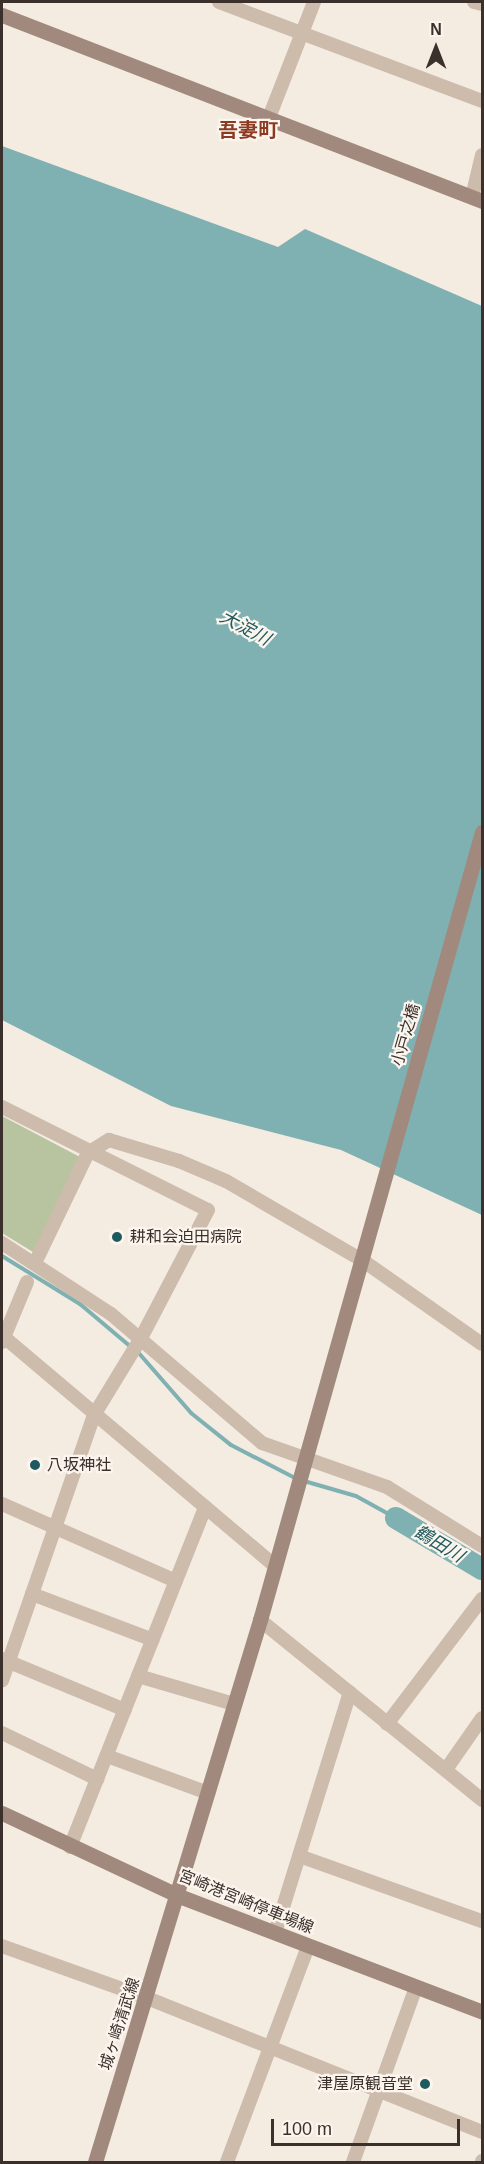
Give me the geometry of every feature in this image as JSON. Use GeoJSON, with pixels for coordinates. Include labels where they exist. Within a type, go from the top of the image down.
{"type":"FeatureCollection","features":[{"type":"Feature","properties":{"kind":"street"},"geometry":{"type":"LineString","coordinates":[[219,2],[483,101]]}},
{"type":"Feature","properties":{"kind":"street"},"geometry":{"type":"LineString","coordinates":[[270,115],[314,2]]}},
{"type":"Feature","properties":{"kind":"street"},"geometry":{"type":"LineString","coordinates":[[474,2],[483,4]]}},
{"type":"Feature","properties":{"kind":"street"},"geometry":{"type":"LineString","coordinates":[[2,15],[270,115],[477,199],[483,155]]}},
{"type":"Feature","properties":{"kind":"street","name":"小戸之橋"},"geometry":{"type":"LineString","coordinates":[[275,1566],[483,832]]}},
{"type":"Feature","properties":{"kind":"street"},"geometry":{"type":"LineString","coordinates":[[2,1107],[88,1153],[208,1210],[141,1338],[94,1415],[32,1594],[5,1660],[2,1680]]}},
{"type":"Feature","properties":{"kind":"street"},"geometry":{"type":"LineString","coordinates":[[35,1263],[88,1153],[109,1140],[193,1166],[363,1254],[483,1344]]}},
{"type":"Feature","properties":{"kind":"street"},"geometry":{"type":"LineString","coordinates":[[2,1244],[35,1263],[141,1338],[244,1431],[278,1453],[387,1487],[483,1546]]}},
{"type":"Feature","properties":{"kind":"street"},"geometry":{"type":"LineString","coordinates":[[27,1282],[3,1339],[275,1566]]}},
{"type":"Feature","properties":{"kind":"street"},"geometry":{"type":"LineString","coordinates":[[2,1504],[176,1581]]}},
{"type":"Feature","properties":{"kind":"street"},"geometry":{"type":"LineString","coordinates":[[70,1847],[205,1507]]}},
{"type":"Feature","properties":{"kind":"street","name":"城ヶ崎清武線"},"geometry":{"type":"LineString","coordinates":[[95,2163],[179,1896],[275,1566]]}},
{"type":"Feature","properties":{"kind":"street"},"geometry":{"type":"LineString","coordinates":[[32,1594],[153,1640]]}},
{"type":"Feature","properties":{"kind":"street"},"geometry":{"type":"LineString","coordinates":[[387,1724],[483,1599]]}},
{"type":"Feature","properties":{"kind":"street"},"geometry":{"type":"LineString","coordinates":[[260,1620],[387,1724],[447,1768],[483,1800]]}},
{"type":"Feature","properties":{"kind":"street"},"geometry":{"type":"LineString","coordinates":[[5,1660],[125,1710]]}},
{"type":"Feature","properties":{"kind":"street"},"geometry":{"type":"LineString","coordinates":[[138,1676],[234,1704]]}},
{"type":"Feature","properties":{"kind":"street"},"geometry":{"type":"LineString","coordinates":[[274,1933],[302,1857],[350,1692]]}},
{"type":"Feature","properties":{"kind":"street"},"geometry":{"type":"LineString","coordinates":[[447,1768],[483,1718]]}},
{"type":"Feature","properties":{"kind":"street"},"geometry":{"type":"LineString","coordinates":[[2,1733],[97,1779]]}},
{"type":"Feature","properties":{"kind":"street"},"geometry":{"type":"LineString","coordinates":[[107,1756],[208,1793]]}},
{"type":"Feature","properties":{"kind":"street","name":"宮崎港宮崎停車場線"},"geometry":{"type":"LineString","coordinates":[[2,1813],[70,1847],[179,1896],[483,2012]]}},
{"type":"Feature","properties":{"kind":"street"},"geometry":{"type":"LineString","coordinates":[[302,1857],[483,1922]]}},
{"type":"Feature","properties":{"kind":"street"},"geometry":{"type":"LineString","coordinates":[[2,1946],[147,1998],[270,2047],[378,2094],[483,2132]]}},
{"type":"Feature","properties":{"kind":"street"},"geometry":{"type":"LineString","coordinates":[[228,2163],[270,2047],[282,2026],[308,1946]]}},
{"type":"Feature","properties":{"kind":"street"},"geometry":{"type":"LineString","coordinates":[[353,2163],[416,1987]]}},
{"type":"Feature","properties":{"kind":"green space"},"geometry":{"type":"Polygon","coordinates":[[[2,1116],[80,1157],[33,1252],[2,1233],[2,1116]]]}},
{"type":"Feature","properties":{"kind":"water","name":"大淀川"},"geometry":{"type":"Polygon","coordinates":[[[2,146],[278,247],[305,229],[482,306],[482,1215],[341,1150],[171,1106],[2,1020],[2,146]]]}},
{"type":"Feature","properties":{"kind":"waterway"},"geometry":{"type":"LineString","coordinates":[[2,1256],[80,1304],[131,1347]]}},
{"type":"Feature","properties":{"kind":"waterway"},"geometry":{"type":"LineString","coordinates":[[137,1351],[191,1413],[231,1445],[295,1478]]}},
{"type":"Feature","properties":{"kind":"waterway"},"geometry":{"type":"LineString","coordinates":[[304,1481],[356,1496],[396,1518]]}},
{"type":"Feature","properties":{"kind":"waterway","name":"鶴田川"},"geometry":{"type":"LineString","coordinates":[[396,1518],[482,1569]]}},
{"type":"Feature","properties":{"kind":"place","name":"耕和会迫田病院"},"geometry":{"type":"Point","coordinates":[117,1237]}},
{"type":"Feature","properties":{"kind":"place","name":"八坂神社"},"geometry":{"type":"Point","coordinates":[35,1465]}},
{"type":"Feature","properties":{"kind":"place","name":"津屋原観音堂"},"geometry":{"type":"Point","coordinates":[425,2084]}},
{"type":"Feature","properties":{"kind":"district","name":"吾妻町"},"geometry":{"type":"Point","coordinates":[248,130]}}]}
